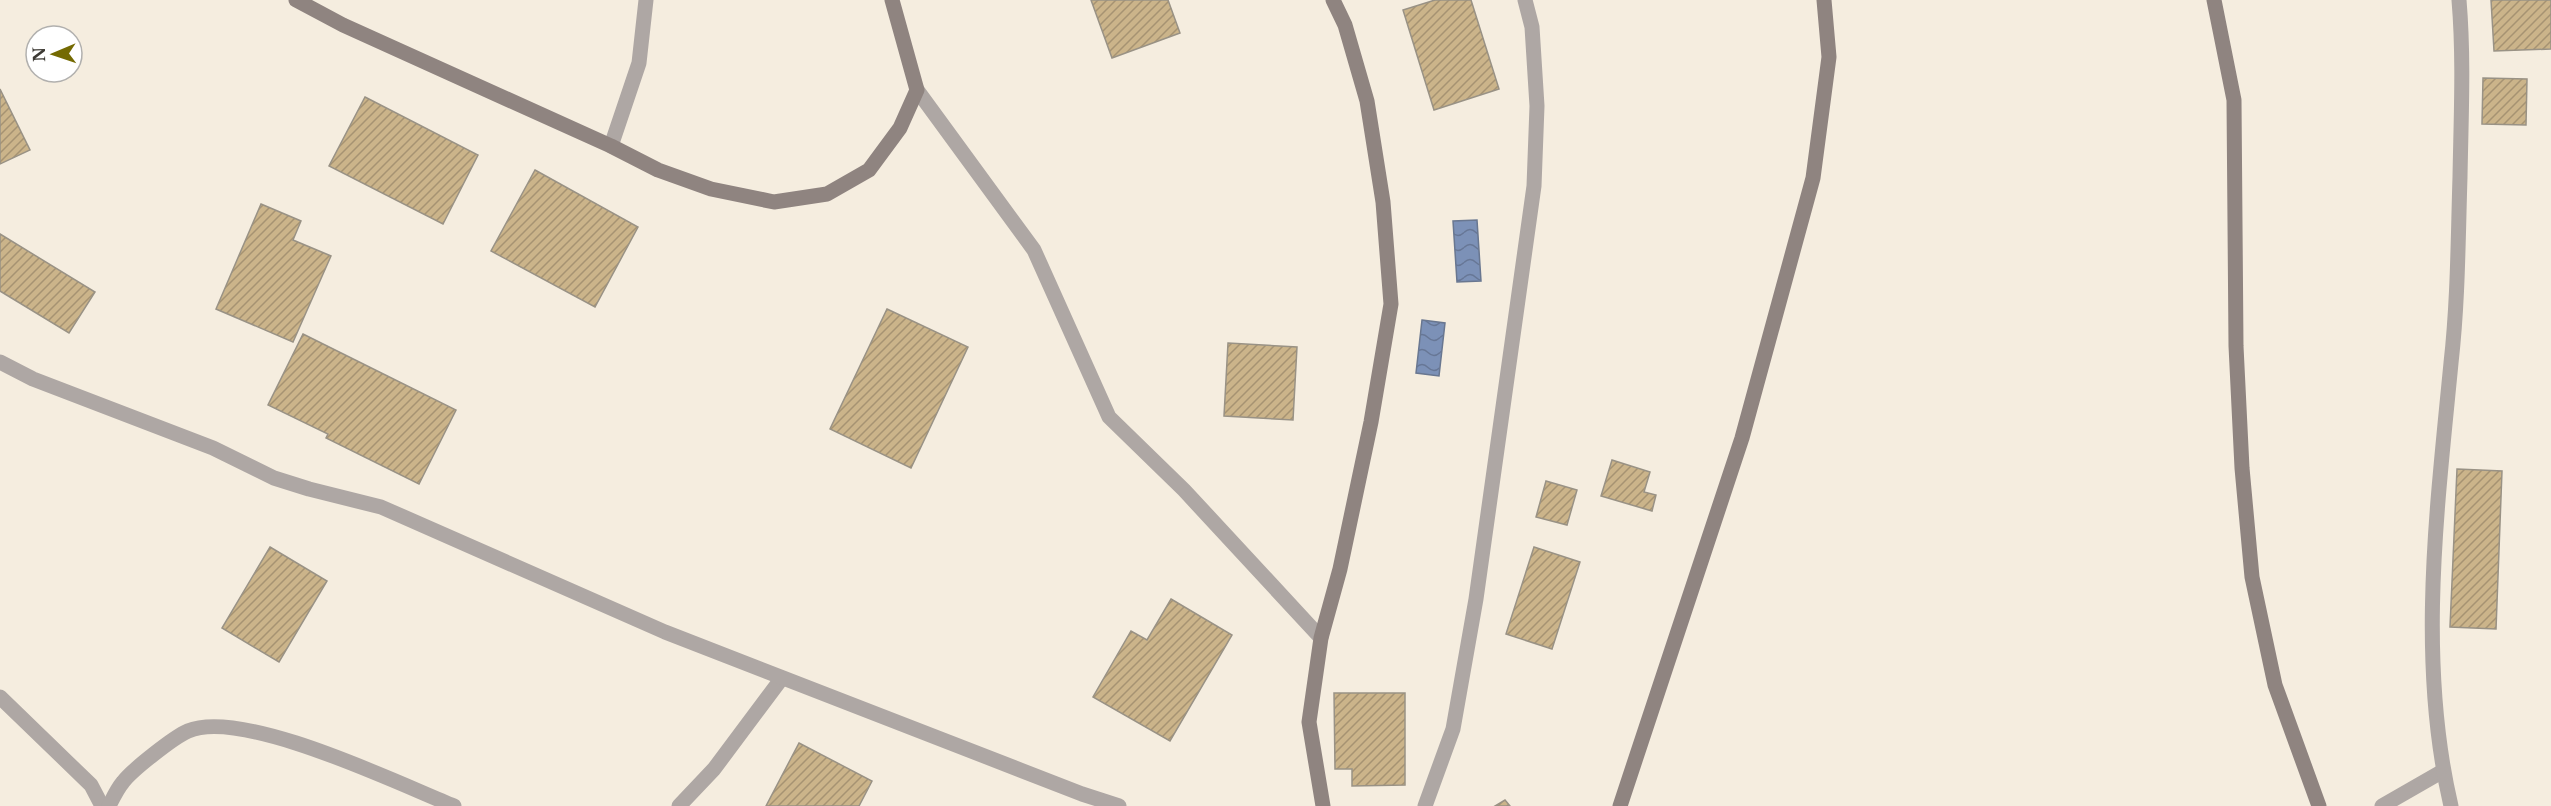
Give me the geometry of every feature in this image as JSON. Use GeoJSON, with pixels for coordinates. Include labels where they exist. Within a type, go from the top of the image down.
{"type":"FeatureCollection","features":[{"type":"Feature","properties":{"kind":"street"},"geometry":{"type":"LineString","coordinates":[[296,0],[343,25],[611,146],[658,170],[711,189],[774,202],[827,194],[869,170],[900,128],[916,90]]}},
{"type":"Feature","properties":{"kind":"street"},"geometry":{"type":"LineString","coordinates":[[611,146],[639,63],[646,0]]}},
{"type":"Feature","properties":{"kind":"street"},"geometry":{"type":"LineString","coordinates":[[892,0],[916,90],[1034,250],[1109,417],[1184,490],[1321,638]]}},
{"type":"Feature","properties":{"kind":"street"},"geometry":{"type":"LineString","coordinates":[[1323,806],[1309,722],[1321,638],[1340,568],[1371,422],[1391,304],[1383,202],[1366,101],[1345,26],[1334,0]]}},
{"type":"Feature","properties":{"kind":"street"},"geometry":{"type":"LineString","coordinates":[[1425,806],[1453,729],[1476,599],[1534,186],[1537,106],[1532,27],[1525,0]]}},
{"type":"Feature","properties":{"kind":"street"},"geometry":{"type":"LineString","coordinates":[[1620,806],[1742,438],[1813,178],[1829,57],[1824,0]]}},
{"type":"Feature","properties":{"kind":"street"},"geometry":{"type":"LineString","coordinates":[[2214,0],[2234,100],[2236,346],[2242,468],[2252,577],[2275,685],[2319,806]]}},
{"type":"Feature","properties":{"kind":"street"},"geometry":{"type":"LineString","coordinates":[[2451,806],[2443,771],[2435,699],[2433,592],[2439,474],[2452,360],[2458,246],[2463,48],[2459,0]]}},
{"type":"Feature","properties":{"kind":"street"},"geometry":{"type":"LineString","coordinates":[[0,362],[33,379],[213,448],[274,478],[381,507],[665,632],[1119,806]]}},
{"type":"Feature","properties":{"kind":"street"},"geometry":{"type":"LineString","coordinates":[[679,806],[714,770],[782,678]]}},
{"type":"Feature","properties":{"kind":"street"},"geometry":{"type":"LineString","coordinates":[[0,697],[91,785],[102,806]]}},
{"type":"Feature","properties":{"kind":"street"},"geometry":{"type":"LineString","coordinates":[[109,806],[123,781],[163,748],[188,731],[218,726],[274,735],[454,806]]}},
{"type":"Feature","properties":{"kind":"street"},"geometry":{"type":"LineString","coordinates":[[2382,806],[2443,771]]}},
{"type":"Feature","properties":{"kind":"water"},"geometry":{"type":"Polygon","coordinates":[[[1477,220],[1481,281],[1457,282],[1453,221],[1477,220]]]}},
{"type":"Feature","properties":{"kind":"water"},"geometry":{"type":"Polygon","coordinates":[[[1422,320],[1445,323],[1439,376],[1416,373],[1422,320]]]}},
{"type":"Feature","properties":{"kind":"building"},"geometry":{"type":"Polygon","coordinates":[[[1091,0],[1168,0],[1180,33],[1112,58],[1091,0]]]}},
{"type":"Feature","properties":{"kind":"building"},"geometry":{"type":"Polygon","coordinates":[[[1435,0],[1471,0],[1499,89],[1434,110],[1403,10],[1435,0]]]}},
{"type":"Feature","properties":{"kind":"building"},"geometry":{"type":"Polygon","coordinates":[[[2491,0],[2551,0],[2551,49],[2494,51],[2491,0]]]}},
{"type":"Feature","properties":{"kind":"building"},"geometry":{"type":"Polygon","coordinates":[[[2483,78],[2527,79],[2526,125],[2482,124],[2483,78]]]}},
{"type":"Feature","properties":{"kind":"building"},"geometry":{"type":"Polygon","coordinates":[[[0,89],[30,150],[0,164],[0,89]]]}},
{"type":"Feature","properties":{"kind":"building"},"geometry":{"type":"Polygon","coordinates":[[[365,97],[478,155],[443,224],[329,166],[365,97]]]}},
{"type":"Feature","properties":{"kind":"building"},"geometry":{"type":"Polygon","coordinates":[[[535,170],[638,227],[595,307],[491,251],[535,170]]]}},
{"type":"Feature","properties":{"kind":"building"},"geometry":{"type":"Polygon","coordinates":[[[261,204],[301,221],[293,240],[331,256],[293,342],[216,309],[261,204]]]}},
{"type":"Feature","properties":{"kind":"building"},"geometry":{"type":"Polygon","coordinates":[[[0,234],[95,292],[69,333],[0,291],[0,234]]]}},
{"type":"Feature","properties":{"kind":"building"},"geometry":{"type":"Polygon","coordinates":[[[887,309],[968,347],[911,468],[830,429],[887,309]]]}},
{"type":"Feature","properties":{"kind":"building"},"geometry":{"type":"Polygon","coordinates":[[[303,334],[456,410],[419,484],[326,438],[328,434],[268,405],[303,334]]]}},
{"type":"Feature","properties":{"kind":"building"},"geometry":{"type":"Polygon","coordinates":[[[1228,343],[1297,347],[1293,420],[1224,416],[1228,343]]]}},
{"type":"Feature","properties":{"kind":"building"},"geometry":{"type":"Polygon","coordinates":[[[1612,460],[1650,472],[1644,492],[1656,495],[1652,511],[1601,496],[1612,460]]]}},
{"type":"Feature","properties":{"kind":"building"},"geometry":{"type":"Polygon","coordinates":[[[2457,469],[2502,471],[2496,629],[2450,627],[2457,469]]]}},
{"type":"Feature","properties":{"kind":"building"},"geometry":{"type":"Polygon","coordinates":[[[1546,481],[1577,490],[1567,525],[1536,517],[1546,481]]]}},
{"type":"Feature","properties":{"kind":"building"},"geometry":{"type":"Polygon","coordinates":[[[270,547],[327,581],[279,662],[222,628],[270,547]]]}},
{"type":"Feature","properties":{"kind":"building"},"geometry":{"type":"Polygon","coordinates":[[[1534,547],[1580,562],[1552,649],[1506,634],[1534,547]]]}},
{"type":"Feature","properties":{"kind":"building"},"geometry":{"type":"Polygon","coordinates":[[[1171,599],[1232,635],[1170,741],[1093,697],[1131,631],[1147,640],[1171,599]]]}},
{"type":"Feature","properties":{"kind":"building"},"geometry":{"type":"Polygon","coordinates":[[[1334,693],[1405,693],[1405,785],[1352,786],[1352,769],[1335,769],[1334,693]]]}},
{"type":"Feature","properties":{"kind":"building"},"geometry":{"type":"Polygon","coordinates":[[[799,743],[872,781],[859,806],[766,806],[799,743]]]}},
{"type":"Feature","properties":{"kind":"building"},"geometry":{"type":"Polygon","coordinates":[[[1505,800],[1510,806],[1495,806],[1505,800]]]}}]}
